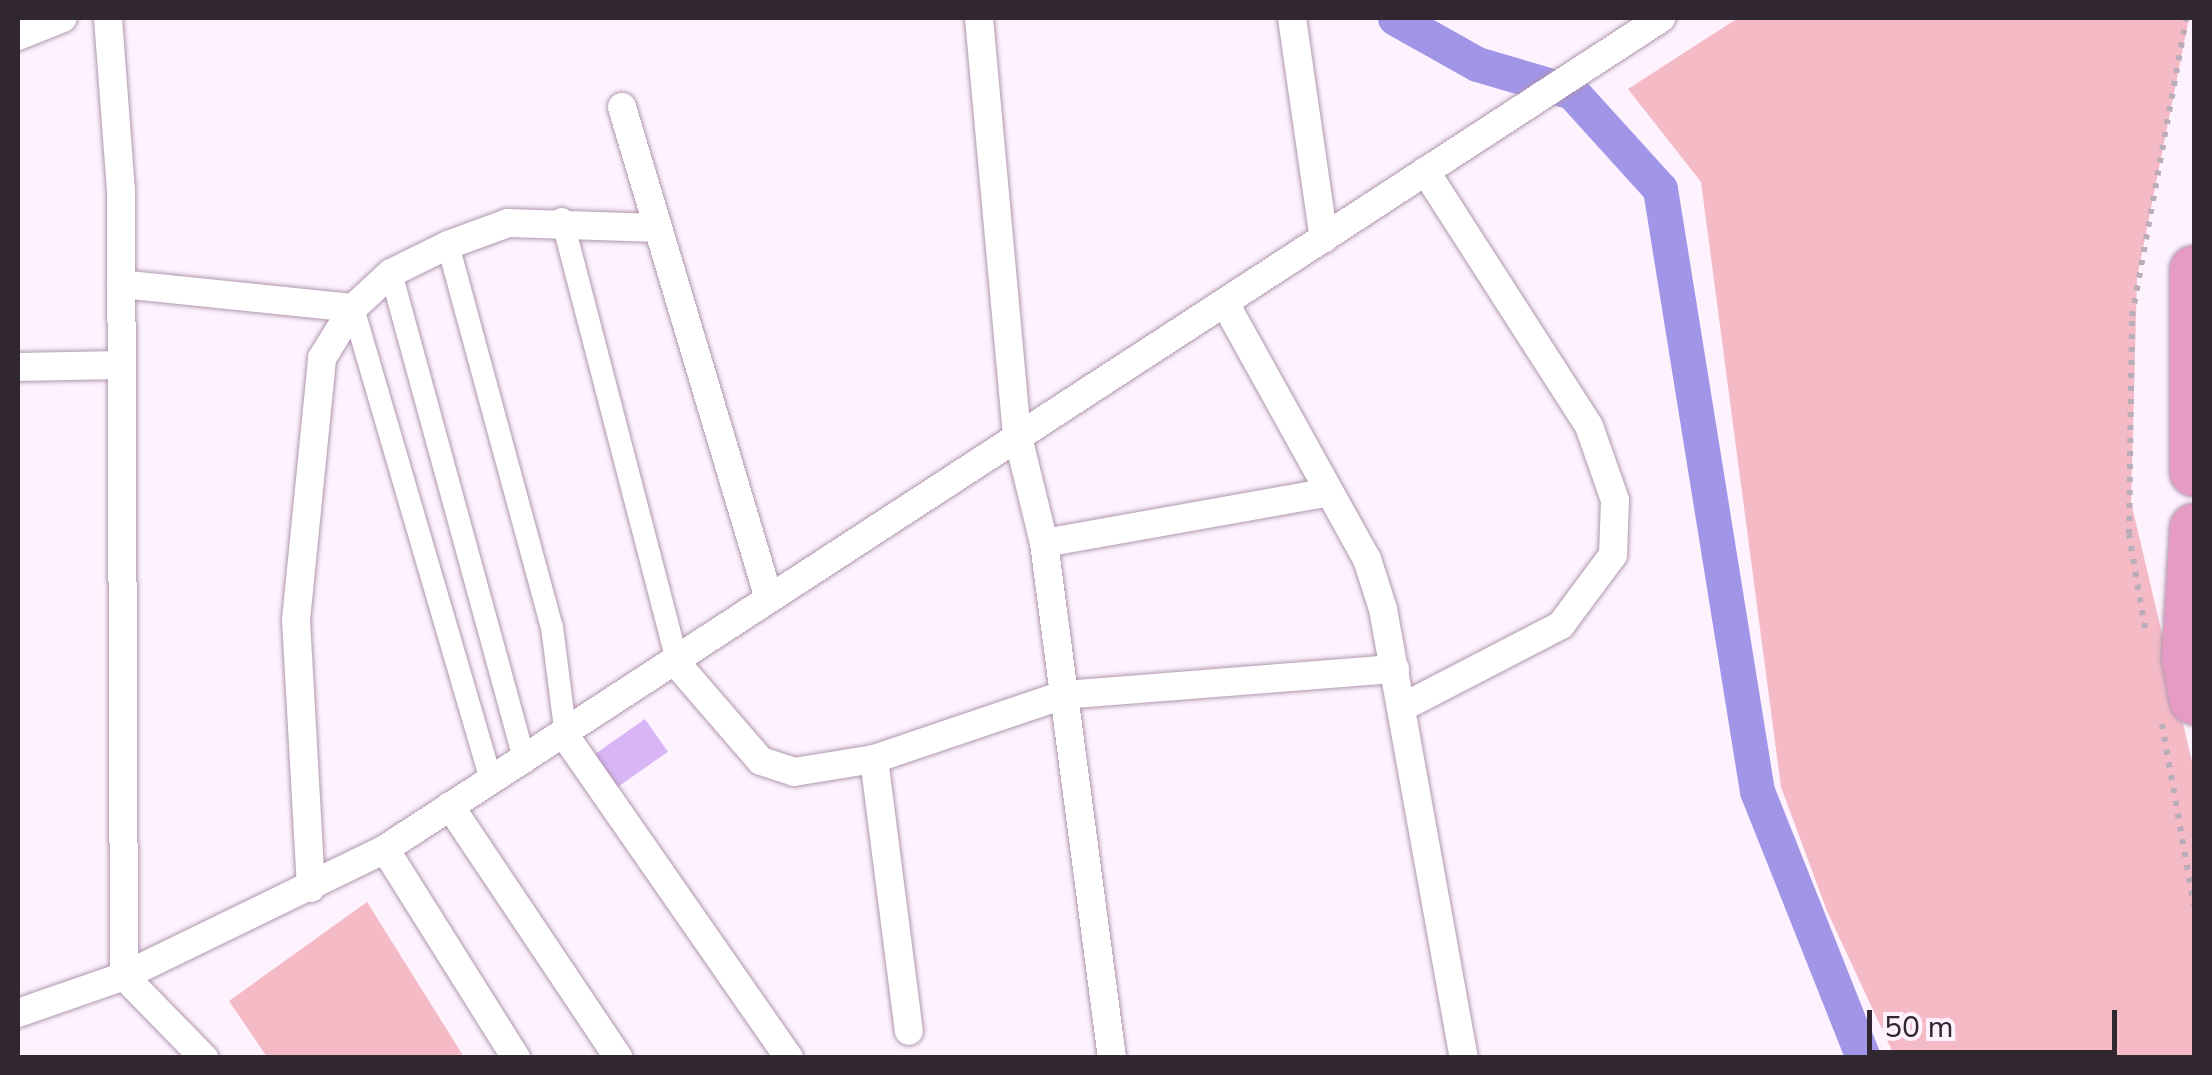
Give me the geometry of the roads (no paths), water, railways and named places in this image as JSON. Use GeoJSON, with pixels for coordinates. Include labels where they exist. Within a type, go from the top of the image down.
{"type":"FeatureCollection","features":[{"type":"Feature","properties":{"kind":"highway"},"geometry":{"type":"LineString","coordinates":[[2194,270],[2194,472]]}},
{"type":"Feature","properties":{"kind":"highway"},"geometry":{"type":"LineString","coordinates":[[2194,528],[2186,658],[2194,700]]}},
{"type":"Feature","properties":{"kind":"street"},"geometry":{"type":"LineString","coordinates":[[18,36],[63,18]]}},
{"type":"Feature","properties":{"kind":"street"},"geometry":{"type":"LineString","coordinates":[[108,18],[122,284],[124,976],[204,1058]]}},
{"type":"Feature","properties":{"kind":"street"},"geometry":{"type":"LineString","coordinates":[[979,18],[1018,433],[1044,544],[1112,1058]]}},
{"type":"Feature","properties":{"kind":"street"},"geometry":{"type":"LineString","coordinates":[[1292,18],[1324,239]]}},
{"type":"Feature","properties":{"kind":"street"},"geometry":{"type":"LineString","coordinates":[[18,1013],[124,976],[311,888],[385,848],[566,737],[1018,433],[1226,305],[1661,18]]}},
{"type":"Feature","properties":{"kind":"street"},"geometry":{"type":"LineString","coordinates":[[622,107],[769,600]]}},
{"type":"Feature","properties":{"kind":"street"},"geometry":{"type":"LineString","coordinates":[[1405,706],[1561,624],[1598,585],[1614,537],[1615,500],[1589,426],[1425,172]]}},
{"type":"Feature","properties":{"kind":"street"},"geometry":{"type":"LineString","coordinates":[[311,888],[296,620],[304,480],[322,358],[354,308],[391,273],[448,245],[508,222],[562,219],[658,228]]}},
{"type":"Feature","properties":{"kind":"street"},"geometry":{"type":"LineString","coordinates":[[562,219],[678,664],[761,761],[780,770],[874,759],[1063,696],[1395,668]]}},
{"type":"Feature","properties":{"kind":"street"},"geometry":{"type":"LineString","coordinates":[[448,245],[552,627],[566,737],[789,1058]]}},
{"type":"Feature","properties":{"kind":"street"},"geometry":{"type":"LineString","coordinates":[[391,273],[525,762]]}},
{"type":"Feature","properties":{"kind":"street"},"geometry":{"type":"LineString","coordinates":[[122,284],[354,308]]}},
{"type":"Feature","properties":{"kind":"street"},"geometry":{"type":"LineString","coordinates":[[1226,305],[1326,493],[1367,559],[1405,706],[1464,1058]]}},
{"type":"Feature","properties":{"kind":"street"},"geometry":{"type":"LineString","coordinates":[[354,308],[490,781]]}},
{"type":"Feature","properties":{"kind":"street"},"geometry":{"type":"LineString","coordinates":[[18,367],[120,365]]}},
{"type":"Feature","properties":{"kind":"street"},"geometry":{"type":"LineString","coordinates":[[1044,544],[1326,493]]}},
{"type":"Feature","properties":{"kind":"street"},"geometry":{"type":"LineString","coordinates":[[874,759],[909,1031]]}},
{"type":"Feature","properties":{"kind":"street"},"geometry":{"type":"LineString","coordinates":[[450,806],[618,1058]]}},
{"type":"Feature","properties":{"kind":"street"},"geometry":{"type":"LineString","coordinates":[[385,848],[516,1058]]}},
{"type":"Feature","properties":{"kind":"waterway"},"geometry":{"type":"LineString","coordinates":[[1395,18],[1477,64],[1572,92],[1660,189],[1757,791],[1863,1058]]}}]}
